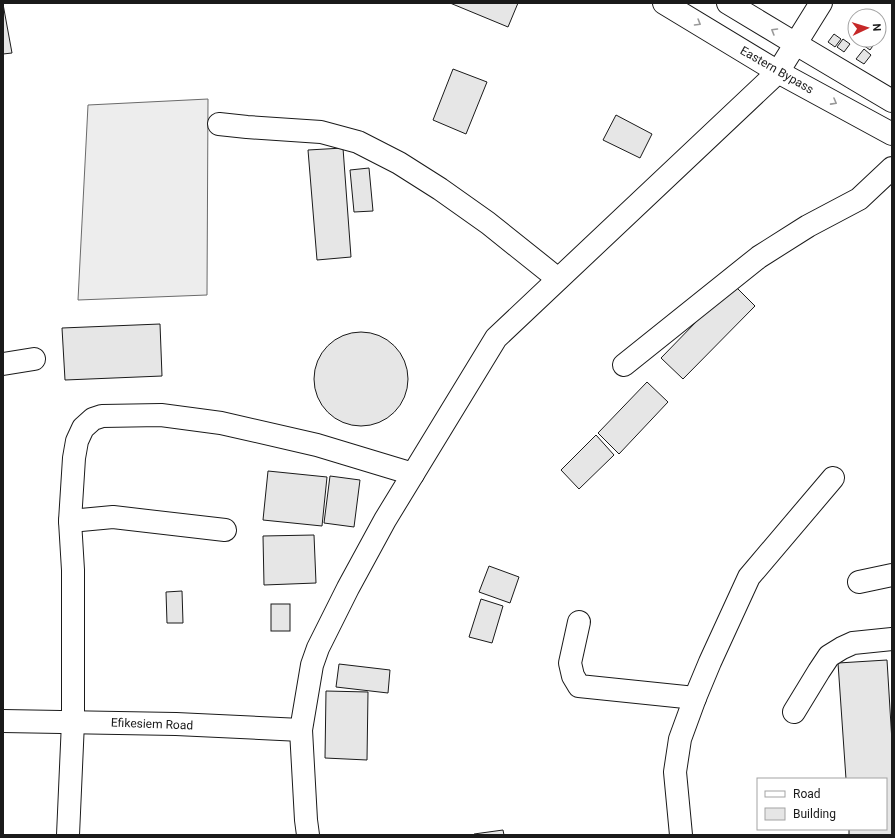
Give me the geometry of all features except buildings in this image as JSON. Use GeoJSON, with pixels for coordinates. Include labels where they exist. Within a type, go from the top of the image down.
{"type":"FeatureCollection","features":[{"type":"Feature","properties":{"kind":"main road","name":"Eastern Bypass"},"geometry":{"type":"LineString","coordinates":[[664,3],[778,72],[892,134]]}},
{"type":"Feature","properties":{"kind":"main road"},"geometry":{"type":"LineString","coordinates":[[728,3],[892,101]]}},
{"type":"Feature","properties":{"kind":"main road"},"geometry":{"type":"LineString","coordinates":[[308,835],[301,730],[312,665],[318,648],[348,588],[385,520],[496,338],[778,72],[822,3]]}},
{"type":"Feature","properties":{"kind":"main road"},"geometry":{"type":"LineString","coordinates":[[219,124],[321,132],[358,142],[399,163],[440,189],[488,222],[558,279]]}},
{"type":"Feature","properties":{"kind":"main road"},"geometry":{"type":"LineString","coordinates":[[624,365],[759,257],[808,226],[859,199],[892,168]]}},
{"type":"Feature","properties":{"kind":"main road"},"geometry":{"type":"LineString","coordinates":[[3,364],[34,359]]}},
{"type":"Feature","properties":{"kind":"main road"},"geometry":{"type":"LineString","coordinates":[[68,835],[72,722],[73,570],[70,521],[74,458],[77,441],[83,428],[93,419],[102,416],[160,415],[221,423],[318,445],[413,474]]}},
{"type":"Feature","properties":{"kind":"main road"},"geometry":{"type":"LineString","coordinates":[[681,835],[675,772],[680,739],[710,662],[749,577],[833,478]]}},
{"type":"Feature","properties":{"kind":"main road"},"geometry":{"type":"LineString","coordinates":[[70,521],[113,518],[225,530]]}},
{"type":"Feature","properties":{"kind":"main road"},"geometry":{"type":"LineString","coordinates":[[859,582],[892,575]]}},
{"type":"Feature","properties":{"kind":"main road"},"geometry":{"type":"LineString","coordinates":[[579,622],[570,663],[573,676],[578,686],[695,698]]}},
{"type":"Feature","properties":{"kind":"main road"},"geometry":{"type":"LineString","coordinates":[[794,712],[829,656],[853,643],[892,640]]}},
{"type":"Feature","properties":{"kind":"main road","name":"Efikesiem Road"},"geometry":{"type":"LineString","coordinates":[[3,721],[176,724],[301,730]]}},
{"type":"Feature","properties":{"kind":"shaded area"},"geometry":{"type":"Polygon","coordinates":[[[208,99],[207,295],[78,300],[88,105],[208,99]]]}}]}
